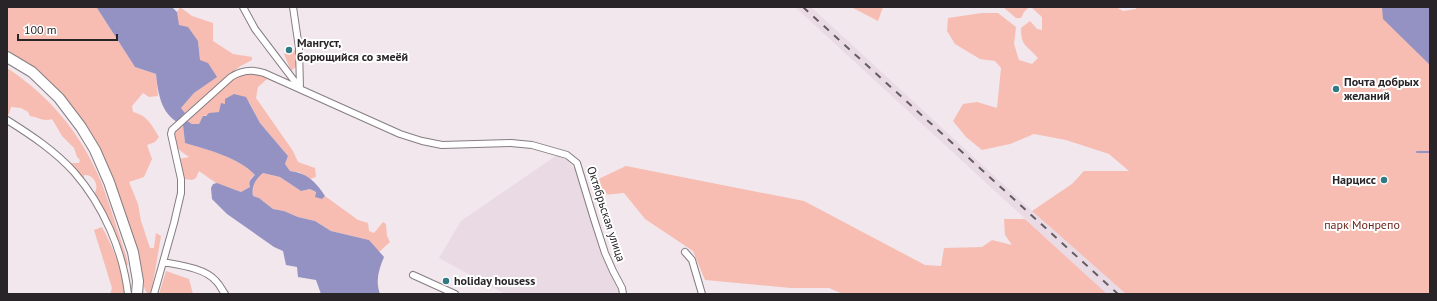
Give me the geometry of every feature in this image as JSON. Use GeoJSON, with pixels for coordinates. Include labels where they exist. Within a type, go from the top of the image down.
{"type":"FeatureCollection","features":[{"type":"Feature","properties":{"kind":"main road"},"geometry":{"type":"LineString","coordinates":[[7,57],[32,72],[59,98],[95,150],[109,182],[133,252],[138,281],[137,294]]}},
{"type":"Feature","properties":{"kind":"street"},"geometry":{"type":"LineString","coordinates":[[243,7],[255,29],[300,88]]}},
{"type":"Feature","properties":{"kind":"street"},"geometry":{"type":"LineString","coordinates":[[293,7],[299,48],[300,88]]}},
{"type":"Feature","properties":{"kind":"street"},"geometry":{"type":"LineString","coordinates":[[154,294],[181,193],[181,179],[171,134],[174,126],[231,77],[244,71],[260,71],[300,88]]}},
{"type":"Feature","properties":{"kind":"street","name":"Октябрьская улица"},"geometry":{"type":"LineString","coordinates":[[300,88],[334,105],[422,142],[442,144],[511,143],[532,145],[567,155],[577,163],[605,253],[624,292]]}},
{"type":"Feature","properties":{"kind":"street"},"geometry":{"type":"LineString","coordinates":[[7,120],[37,138],[74,172],[87,189],[98,206],[118,250],[128,294]]}},
{"type":"Feature","properties":{"kind":"street"},"geometry":{"type":"LineString","coordinates":[[685,252],[692,260],[702,294]]}},
{"type":"Feature","properties":{"kind":"street"},"geometry":{"type":"LineString","coordinates":[[163,262],[186,266],[209,275],[216,280],[225,294]]}},
{"type":"Feature","properties":{"kind":"street"},"geometry":{"type":"LineString","coordinates":[[413,275],[455,294]]}},
{"type":"Feature","properties":{"kind":"shaded area"},"geometry":{"type":"Polygon","coordinates":[[[795,7],[811,7],[1032,211],[1126,294],[1107,294],[795,7]]]}},
{"type":"Feature","properties":{"kind":"shaded area"},"geometry":{"type":"Polygon","coordinates":[[[557,155],[567,160],[575,170],[601,254],[620,294],[505,294],[439,258],[461,221],[557,155]]]}},
{"type":"Feature","properties":{"kind":"green space"},"geometry":{"type":"Polygon","coordinates":[[[7,7],[97,8],[135,67],[156,74],[158,96],[149,97],[143,93],[132,106],[133,112],[146,118],[159,137],[155,142],[147,145],[152,159],[144,177],[129,182],[138,204],[141,221],[150,248],[154,248],[156,233],[161,236],[152,289],[150,293],[147,293],[145,290],[141,275],[88,133],[7,53],[7,7]]]}},
{"type":"Feature","properties":{"kind":"green space"},"geometry":{"type":"Polygon","coordinates":[[[180,7],[192,16],[213,23],[213,41],[233,54],[252,57],[252,60],[239,67],[185,113],[181,108],[194,93],[216,77],[200,61],[198,41],[178,25],[177,12],[180,7]]]}},
{"type":"Feature","properties":{"kind":"green space"},"geometry":{"type":"Polygon","coordinates":[[[851,7],[883,7],[878,21],[851,7]]]}},
{"type":"Feature","properties":{"kind":"green space"},"geometry":{"type":"Polygon","coordinates":[[[1003,7],[1029,7],[1021,18],[1016,18],[1003,7]]]}},
{"type":"Feature","properties":{"kind":"green space","name":"парк Монрепо"},"geometry":{"type":"Polygon","coordinates":[[[1031,7],[1116,7],[1123,11],[1136,9],[1136,7],[1430,7],[1430,294],[1126,294],[1032,211],[1072,184],[1084,171],[1129,171],[1109,154],[1066,140],[1034,134],[1010,144],[982,150],[966,137],[953,121],[963,104],[977,102],[997,108],[1001,68],[995,61],[980,59],[955,44],[947,31],[948,18],[982,13],[998,13],[1016,27],[1014,44],[1019,60],[1032,64],[1038,58],[1023,42],[1021,28],[1030,21],[1037,29],[1042,30],[1042,17],[1031,7]]]}},
{"type":"Feature","properties":{"kind":"green space"},"geometry":{"type":"Polygon","coordinates":[[[297,49],[297,66],[291,71],[284,54],[297,49]]]}},
{"type":"Feature","properties":{"kind":"green space"},"geometry":{"type":"Polygon","coordinates":[[[7,68],[23,79],[50,103],[83,146],[104,188],[126,255],[127,266],[125,266],[93,193],[94,194],[96,191],[95,181],[91,176],[84,175],[84,183],[67,163],[79,163],[80,160],[77,157],[74,148],[62,136],[52,119],[43,120],[30,116],[28,112],[21,108],[11,107],[9,114],[7,115],[7,68]]]}},
{"type":"Feature","properties":{"kind":"green space"},"geometry":{"type":"Polygon","coordinates":[[[246,72],[263,75],[287,86],[286,87],[267,79],[258,87],[256,98],[293,151],[298,162],[315,168],[316,177],[310,179],[299,172],[290,171],[285,164],[288,156],[260,123],[249,102],[226,104],[219,112],[203,116],[199,124],[192,124],[187,121],[192,117],[191,114],[234,77],[246,72]]]}},
{"type":"Feature","properties":{"kind":"green space"},"geometry":{"type":"Polygon","coordinates":[[[183,125],[185,143],[223,155],[249,169],[255,175],[250,180],[250,187],[241,192],[216,183],[199,171],[196,178],[192,180],[184,179],[179,159],[189,157],[177,148],[173,138],[176,131],[183,125]]]}},
{"type":"Feature","properties":{"kind":"green space"},"geometry":{"type":"Polygon","coordinates":[[[626,166],[804,201],[925,265],[941,266],[944,248],[982,247],[992,240],[1012,245],[1005,235],[1004,219],[1025,219],[1107,294],[843,294],[829,288],[791,288],[705,280],[693,251],[645,219],[624,193],[594,196],[590,183],[626,166]]]}},
{"type":"Feature","properties":{"kind":"green space"},"geometry":{"type":"Polygon","coordinates":[[[263,173],[280,177],[301,191],[310,189],[316,192],[315,196],[322,199],[325,196],[358,220],[368,223],[369,231],[374,233],[383,222],[386,224],[387,236],[390,242],[379,252],[369,240],[331,231],[315,221],[273,209],[259,198],[253,196],[255,183],[263,173]]]}},
{"type":"Feature","properties":{"kind":"green space"},"geometry":{"type":"Polygon","coordinates":[[[102,227],[120,269],[124,286],[124,294],[110,294],[112,288],[94,230],[102,227]]]}},
{"type":"Feature","properties":{"kind":"green space"},"geometry":{"type":"Polygon","coordinates":[[[166,271],[189,279],[193,294],[159,294],[166,271]]]}},
{"type":"Feature","properties":{"kind":"water"},"geometry":{"type":"Polygon","coordinates":[[[95,7],[172,7],[177,12],[179,25],[188,27],[198,41],[200,60],[208,63],[217,77],[194,93],[181,108],[185,113],[181,117],[192,124],[199,124],[203,116],[206,116],[209,113],[219,112],[221,103],[225,104],[225,99],[234,94],[246,97],[260,123],[288,156],[285,164],[290,171],[306,176],[318,186],[325,196],[322,199],[315,197],[316,192],[310,189],[301,191],[280,177],[263,173],[255,183],[253,196],[259,198],[273,209],[315,221],[331,231],[369,240],[384,257],[379,271],[378,280],[380,294],[321,294],[316,280],[298,277],[297,267],[286,265],[283,251],[274,247],[227,214],[212,199],[211,188],[213,184],[217,183],[241,192],[250,187],[249,185],[251,179],[255,175],[249,169],[232,159],[185,143],[183,125],[170,117],[162,104],[156,74],[135,67],[95,7]]]}},
{"type":"Feature","properties":{"kind":"water"},"geometry":{"type":"Polygon","coordinates":[[[1382,7],[1430,7],[1430,65],[1383,19],[1382,7]]]}},
{"type":"Feature","properties":{"kind":"waterway"},"geometry":{"type":"LineString","coordinates":[[1417,152],[1430,152]]}},
{"type":"Feature","properties":{"kind":"railway"},"geometry":{"type":"LineString","coordinates":[[803,7],[1118,294]]}},
{"type":"Feature","properties":{"kind":"place","name":"Мангуст, борющийся со змеёй"},"geometry":{"type":"Point","coordinates":[289,50]}},
{"type":"Feature","properties":{"kind":"place","name":"Почта добрых желаний"},"geometry":{"type":"Point","coordinates":[1336,89]}},
{"type":"Feature","properties":{"kind":"place","name":"Нарцисс"},"geometry":{"type":"Point","coordinates":[1384,180]}},
{"type":"Feature","properties":{"kind":"place","name":"holiday housess"},"geometry":{"type":"Point","coordinates":[446,281]}}]}
